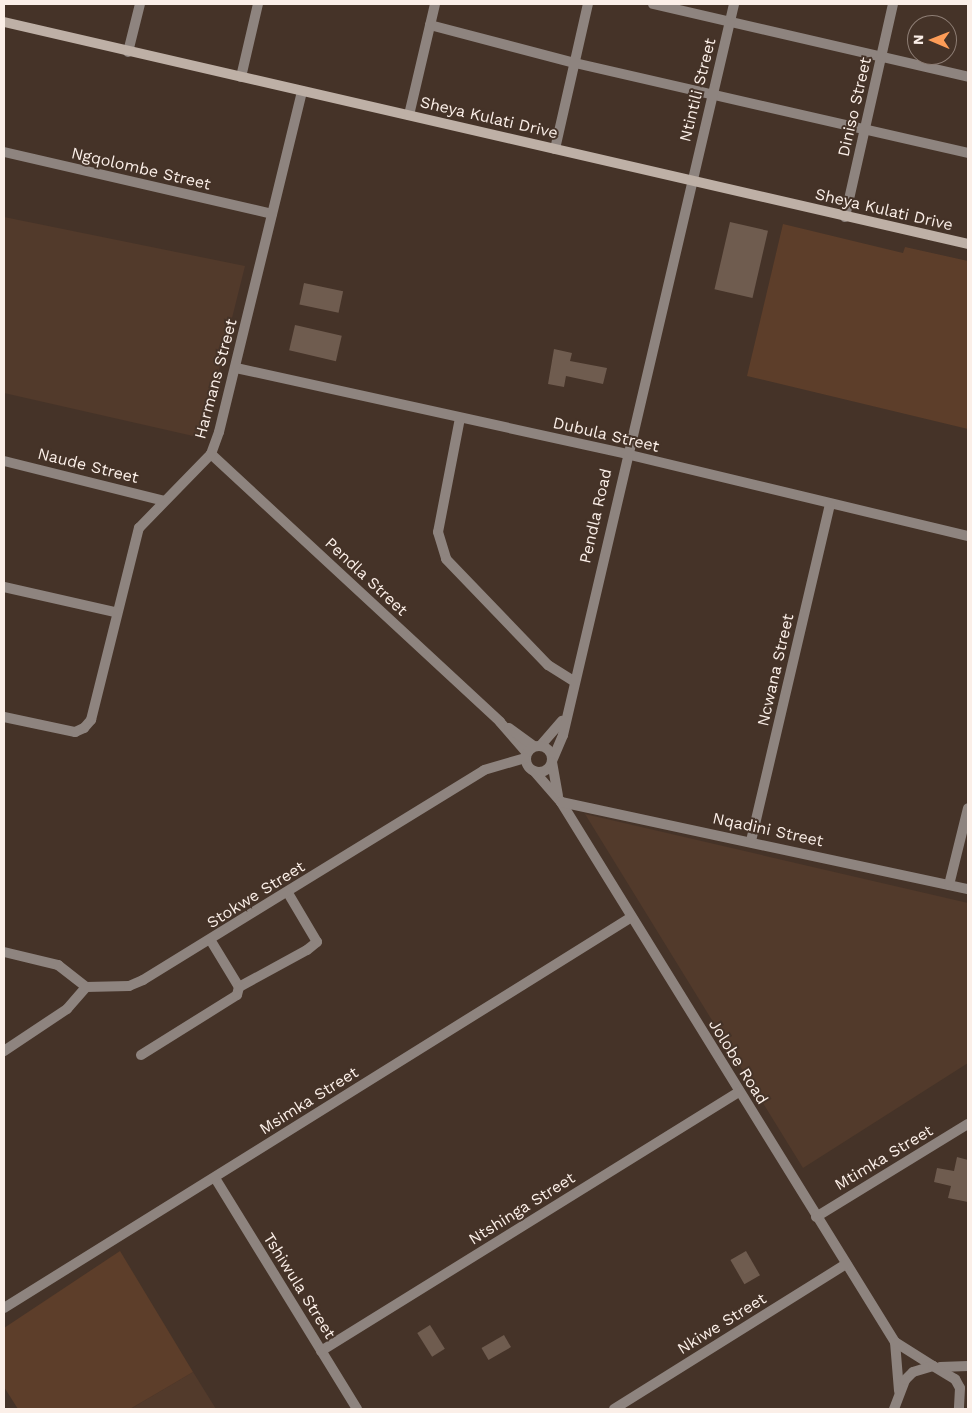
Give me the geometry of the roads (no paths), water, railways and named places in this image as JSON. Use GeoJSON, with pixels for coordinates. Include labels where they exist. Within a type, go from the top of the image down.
{"type":"FeatureCollection","features":[{"type":"Feature","properties":{"kind":"street"},"geometry":{"type":"LineString","coordinates":[[128,52],[140,4]]}},
{"type":"Feature","properties":{"kind":"street"},"geometry":{"type":"LineString","coordinates":[[241,77],[258,4]]}},
{"type":"Feature","properties":{"kind":"street"},"geometry":{"type":"LineString","coordinates":[[409,115],[435,4]]}},
{"type":"Feature","properties":{"kind":"street"},"geometry":{"type":"LineString","coordinates":[[555,149],[588,4]]}},
{"type":"Feature","properties":{"kind":"street"},"geometry":{"type":"LineString","coordinates":[[652,4],[968,77]]}},
{"type":"Feature","properties":{"kind":"street","name":"Ntintili Street"},"geometry":{"type":"LineString","coordinates":[[691,182],[734,4]]}},
{"type":"Feature","properties":{"kind":"street","name":"Diniso Street"},"geometry":{"type":"LineString","coordinates":[[845,217],[893,4]]}},
{"type":"Feature","properties":{"kind":"street","name":"Sheya Kulati Drive"},"geometry":{"type":"LineString","coordinates":[[4,22],[691,182],[968,244]]}},
{"type":"Feature","properties":{"kind":"street"},"geometry":{"type":"LineString","coordinates":[[430,25],[575,64],[968,153]]}},
{"type":"Feature","properties":{"kind":"street","name":"Harmans Street"},"geometry":{"type":"LineString","coordinates":[[4,717],[66,731],[81,730],[91,720],[115,612],[139,528],[211,454],[236,368],[302,91]]}},
{"type":"Feature","properties":{"kind":"street","name":"Ngqolombe Street"},"geometry":{"type":"LineString","coordinates":[[4,152],[272,214]]}},
{"type":"Feature","properties":{"kind":"street","name":"Pendla Road"},"geometry":{"type":"LineString","coordinates":[[552,762],[559,749],[626,454],[691,182]]}},
{"type":"Feature","properties":{"kind":"street","name":"Dubula Street"},"geometry":{"type":"LineString","coordinates":[[236,368],[626,454],[830,505],[968,536]]}},
{"type":"Feature","properties":{"kind":"street"},"geometry":{"type":"LineString","coordinates":[[460,418],[440,519],[439,541],[444,554],[452,568],[548,665],[574,681]]}},
{"type":"Feature","properties":{"kind":"street","name":"Pendla Street"},"geometry":{"type":"LineString","coordinates":[[211,454],[532,751]]}},
{"type":"Feature","properties":{"kind":"street","name":"Naude Street"},"geometry":{"type":"LineString","coordinates":[[4,461],[164,501]]}},
{"type":"Feature","properties":{"kind":"street","name":"Ncwana Street"},"geometry":{"type":"LineString","coordinates":[[751,841],[830,505]]}},
{"type":"Feature","properties":{"kind":"street"},"geometry":{"type":"LineString","coordinates":[[4,587],[115,612]]}},
{"type":"Feature","properties":{"kind":"street","name":"Pendla Road"},"geometry":{"type":"LineString","coordinates":[[532,751],[556,732],[567,711]]}},
{"type":"Feature","properties":{"kind":"street"},"geometry":{"type":"LineString","coordinates":[[532,751],[551,753],[552,762],[545,771],[534,771]]}},
{"type":"Feature","properties":{"kind":"street","name":"Jolobe Road"},"geometry":{"type":"LineString","coordinates":[[532,751],[534,771],[560,799],[630,918],[895,1342],[899,1391]]}},
{"type":"Feature","properties":{"kind":"street","name":"Stokwe Street"},"geometry":{"type":"LineString","coordinates":[[86,987],[129,986],[211,940],[484,770],[532,751]]}},
{"type":"Feature","properties":{"kind":"street","name":"Jolobe Road"},"geometry":{"type":"LineString","coordinates":[[552,762],[560,799]]}},
{"type":"Feature","properties":{"kind":"street","name":"Nqadini Street"},"geometry":{"type":"LineString","coordinates":[[560,799],[968,889]]}},
{"type":"Feature","properties":{"kind":"street"},"geometry":{"type":"LineString","coordinates":[[950,884],[968,808]]}},
{"type":"Feature","properties":{"kind":"street"},"geometry":{"type":"LineString","coordinates":[[141,1055],[237,995],[239,988],[316,944],[312,931],[288,893]]}},
{"type":"Feature","properties":{"kind":"street","name":"Msimka Street"},"geometry":{"type":"LineString","coordinates":[[4,1308],[630,918]]}},
{"type":"Feature","properties":{"kind":"street"},"geometry":{"type":"LineString","coordinates":[[211,940],[239,988]]}},
{"type":"Feature","properties":{"kind":"street"},"geometry":{"type":"LineString","coordinates":[[4,952],[58,965],[86,987],[67,1009],[4,1051]]}},
{"type":"Feature","properties":{"kind":"street","name":"Ntshinga Street"},"geometry":{"type":"LineString","coordinates":[[321,1351],[739,1092]]}},
{"type":"Feature","properties":{"kind":"street","name":"Mtimka Street"},"geometry":{"type":"LineString","coordinates":[[816,1217],[968,1124]]}},
{"type":"Feature","properties":{"kind":"street","name":"Tshiwula Street"},"geometry":{"type":"LineString","coordinates":[[215,1178],[357,1409]]}},
{"type":"Feature","properties":{"kind":"street","name":"Nkiwe Street"},"geometry":{"type":"LineString","coordinates":[[614,1409],[846,1264]]}},
{"type":"Feature","properties":{"kind":"street","name":"Jolobe Road"},"geometry":{"type":"LineString","coordinates":[[895,1342],[955,1379],[960,1404]]}},
{"type":"Feature","properties":{"kind":"street"},"geometry":{"type":"LineString","coordinates":[[894,1409],[899,1391],[913,1372],[936,1366],[968,1366]]}},
{"type":"Feature","properties":{"kind":"street"},"geometry":{"type":"LineString","coordinates":[[960,1404],[968,1387]]}}]}
